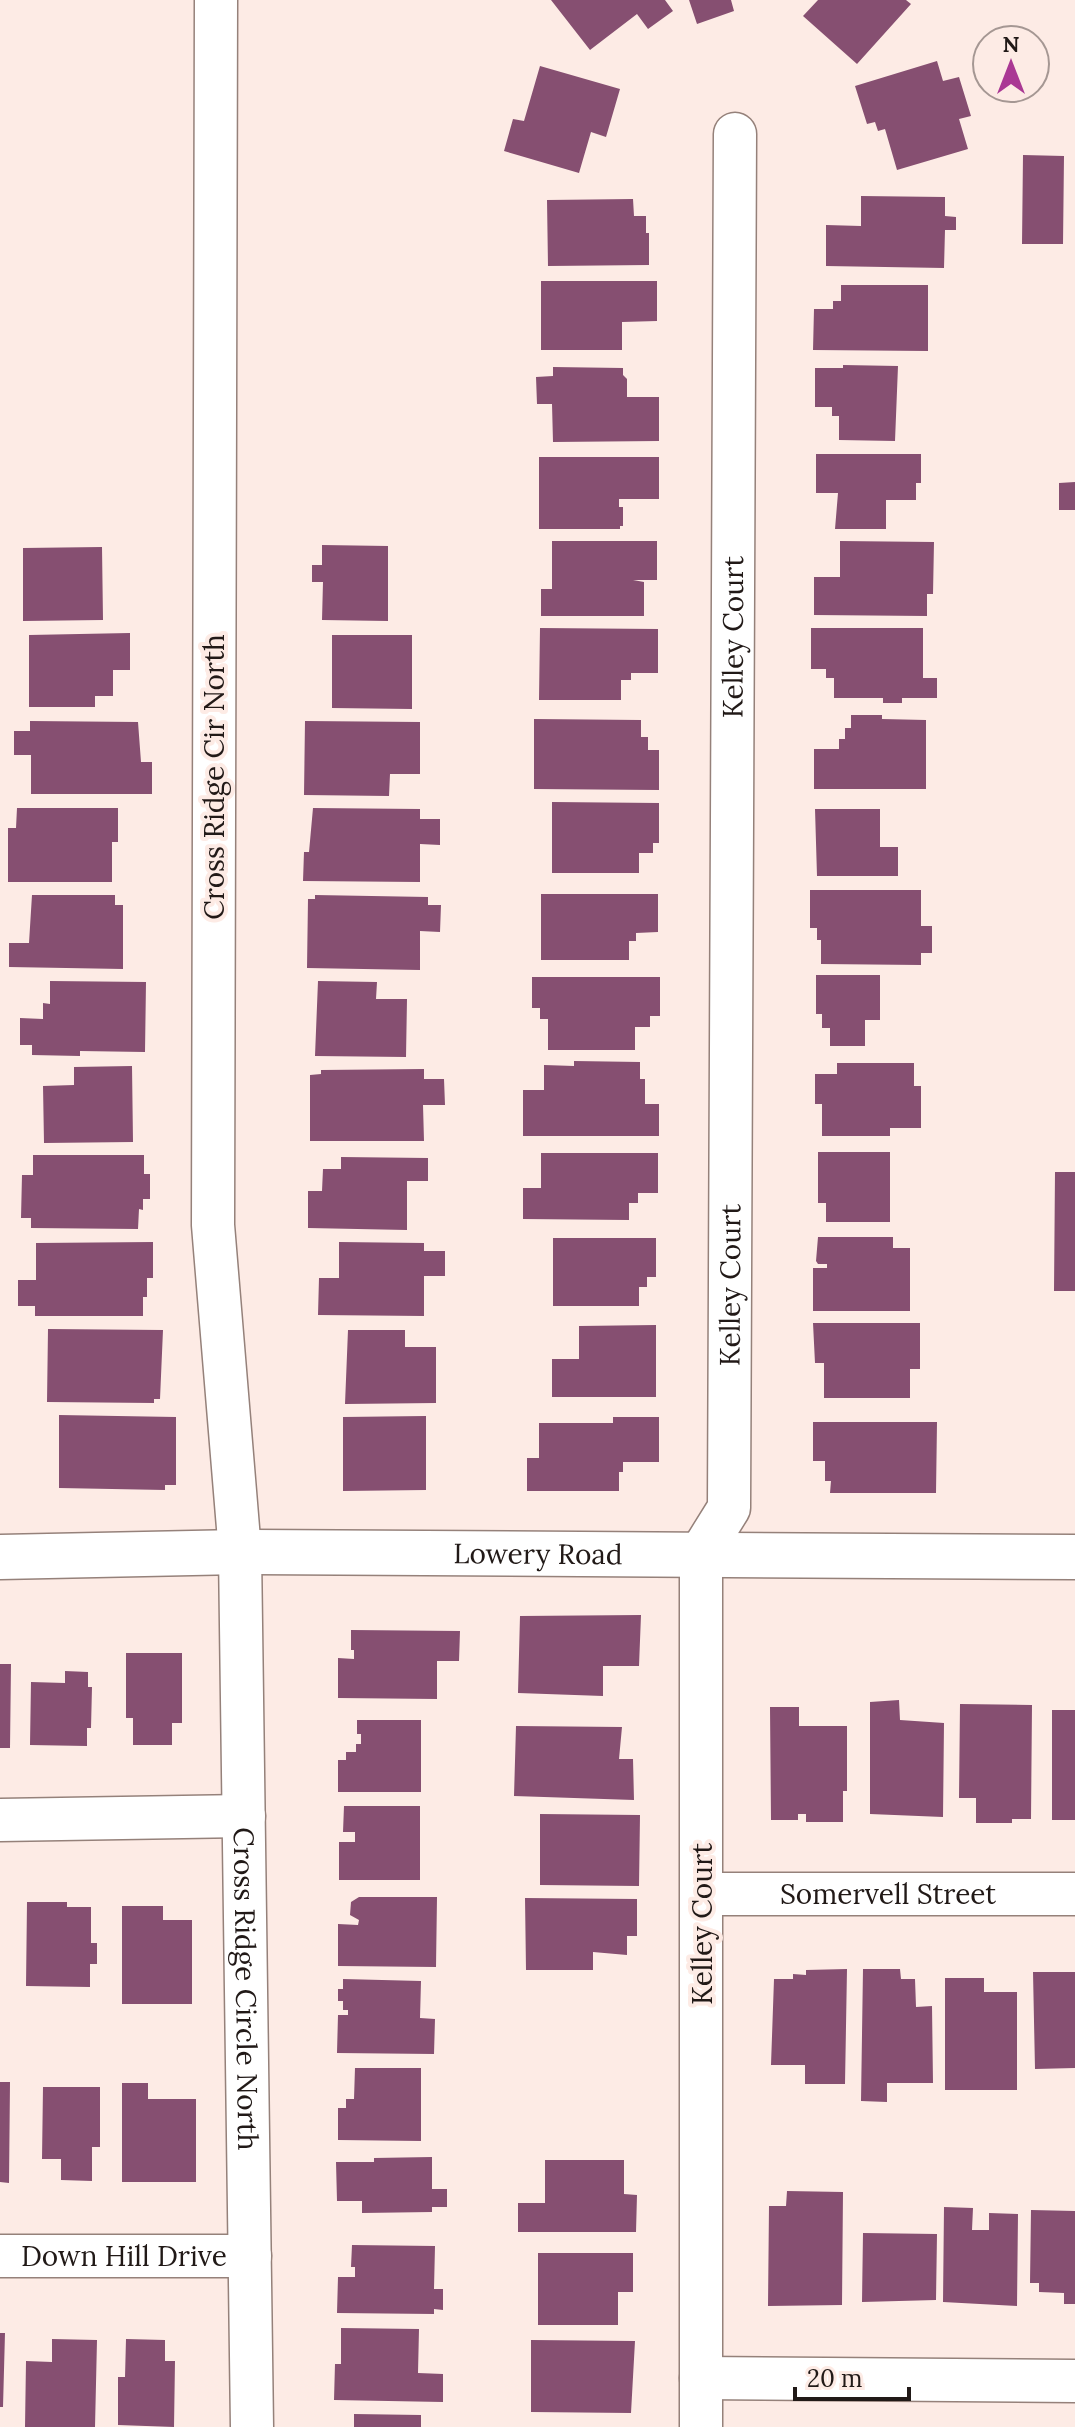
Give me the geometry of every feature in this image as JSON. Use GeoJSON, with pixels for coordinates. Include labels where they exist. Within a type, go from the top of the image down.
{"type":"FeatureCollection","features":[{"type":"Feature","properties":{"kind":"street","name":"Cross Ridge Cir North"},"geometry":{"type":"LineString","coordinates":[[216,0],[213,1225],[240,1552]]}},
{"type":"Feature","properties":{"kind":"street","name":"Kelley Court"},"geometry":{"type":"LineString","coordinates":[[701,2427],[701,1553],[729,1508],[735,134]]}},
{"type":"Feature","properties":{"kind":"street","name":"Lowery Road"},"geometry":{"type":"LineString","coordinates":[[0,1557],[240,1552],[1075,1557]]}},
{"type":"Feature","properties":{"kind":"street","name":"Cross Ridge Circle North"},"geometry":{"type":"LineString","coordinates":[[240,1552],[252,2427]]}},
{"type":"Feature","properties":{"kind":"street"},"geometry":{"type":"LineString","coordinates":[[0,1820],[244,1816]]}},
{"type":"Feature","properties":{"kind":"street","name":"Somervell Street"},"geometry":{"type":"LineString","coordinates":[[702,1894],[1075,1894]]}},
{"type":"Feature","properties":{"kind":"street","name":"Down Hill Drive"},"geometry":{"type":"LineString","coordinates":[[0,2256],[250,2256]]}},
{"type":"Feature","properties":{"kind":"street"},"geometry":{"type":"LineString","coordinates":[[701,2378],[1075,2381]]}},
{"type":"Feature","properties":{"kind":"building"},"geometry":{"type":"Polygon","coordinates":[[[551,0],[665,0],[673,11],[648,29],[637,14],[590,50],[551,0]]]}},
{"type":"Feature","properties":{"kind":"building"},"geometry":{"type":"Polygon","coordinates":[[[689,0],[731,0],[734,11],[697,24],[689,0]]]}},
{"type":"Feature","properties":{"kind":"building"},"geometry":{"type":"Polygon","coordinates":[[[818,0],[906,0],[911,4],[857,64],[803,16],[818,0]]]}},
{"type":"Feature","properties":{"kind":"building"},"geometry":{"type":"Polygon","coordinates":[[[937,61],[943,81],[959,77],[971,116],[959,119],[968,149],[897,170],[885,129],[878,131],[875,122],[867,124],[855,86],[937,61]]]}},
{"type":"Feature","properties":{"kind":"building"},"geometry":{"type":"Polygon","coordinates":[[[540,66],[620,89],[606,137],[591,132],[579,173],[504,151],[513,119],[524,121],[540,66]]]}},
{"type":"Feature","properties":{"kind":"building"},"geometry":{"type":"Polygon","coordinates":[[[1023,155],[1064,156],[1063,244],[1022,244],[1023,155]]]}},
{"type":"Feature","properties":{"kind":"building"},"geometry":{"type":"Polygon","coordinates":[[[861,196],[945,197],[945,216],[956,217],[956,230],[945,230],[944,268],[826,266],[826,225],[861,226],[861,196]]]}},
{"type":"Feature","properties":{"kind":"building"},"geometry":{"type":"Polygon","coordinates":[[[633,199],[634,216],[646,216],[649,265],[548,266],[547,200],[633,199]]]}},
{"type":"Feature","properties":{"kind":"building"},"geometry":{"type":"Polygon","coordinates":[[[541,281],[657,281],[657,321],[622,322],[622,350],[541,350],[541,281]]]}},
{"type":"Feature","properties":{"kind":"building"},"geometry":{"type":"Polygon","coordinates":[[[841,285],[928,285],[928,351],[813,350],[814,309],[833,309],[833,301],[841,301],[841,285]]]}},
{"type":"Feature","properties":{"kind":"building"},"geometry":{"type":"Polygon","coordinates":[[[843,365],[898,366],[895,441],[839,440],[839,416],[832,416],[832,407],[815,407],[815,368],[843,368],[843,365]]]}},
{"type":"Feature","properties":{"kind":"building"},"geometry":{"type":"Polygon","coordinates":[[[553,367],[623,368],[627,379],[627,397],[659,397],[659,441],[553,442],[552,404],[537,404],[536,377],[553,376],[553,367]]]}},
{"type":"Feature","properties":{"kind":"building"},"geometry":{"type":"Polygon","coordinates":[[[816,454],[921,454],[921,483],[916,483],[916,500],[886,500],[886,529],[835,529],[838,493],[816,493],[816,454]]]}},
{"type":"Feature","properties":{"kind":"building"},"geometry":{"type":"Polygon","coordinates":[[[539,457],[659,457],[659,499],[619,499],[619,507],[623,507],[623,526],[620,529],[539,529],[539,457]]]}},
{"type":"Feature","properties":{"kind":"building"},"geometry":{"type":"Polygon","coordinates":[[[1075,482],[1075,510],[1059,510],[1059,483],[1075,482]]]}},
{"type":"Feature","properties":{"kind":"building"},"geometry":{"type":"Polygon","coordinates":[[[552,541],[657,541],[657,580],[633,580],[644,582],[644,616],[541,616],[541,589],[552,589],[552,541]]]}},
{"type":"Feature","properties":{"kind":"building"},"geometry":{"type":"Polygon","coordinates":[[[840,541],[934,542],[933,594],[927,594],[927,616],[814,615],[814,577],[840,577],[840,541]]]}},
{"type":"Feature","properties":{"kind":"building"},"geometry":{"type":"Polygon","coordinates":[[[322,545],[388,546],[388,621],[322,620],[323,582],[312,582],[312,565],[322,565],[322,545]]]}},
{"type":"Feature","properties":{"kind":"building"},"geometry":{"type":"Polygon","coordinates":[[[102,547],[103,620],[23,621],[23,548],[102,547]]]}},
{"type":"Feature","properties":{"kind":"building"},"geometry":{"type":"Polygon","coordinates":[[[540,628],[658,629],[658,673],[631,673],[631,680],[621,680],[621,700],[539,700],[540,628]]]}},
{"type":"Feature","properties":{"kind":"building"},"geometry":{"type":"Polygon","coordinates":[[[811,628],[923,628],[923,678],[937,678],[937,698],[902,698],[902,703],[883,703],[883,698],[834,698],[834,678],[826,678],[826,669],[811,669],[811,628]]]}},
{"type":"Feature","properties":{"kind":"building"},"geometry":{"type":"Polygon","coordinates":[[[130,633],[130,670],[113,670],[113,696],[95,696],[95,707],[29,707],[29,635],[130,633]]]}},
{"type":"Feature","properties":{"kind":"building"},"geometry":{"type":"Polygon","coordinates":[[[332,635],[412,635],[412,709],[332,708],[332,635]]]}},
{"type":"Feature","properties":{"kind":"building"},"geometry":{"type":"Polygon","coordinates":[[[851,715],[926,720],[926,789],[814,789],[814,749],[839,749],[839,739],[845,739],[845,728],[851,728],[851,715]]]}},
{"type":"Feature","properties":{"kind":"building"},"geometry":{"type":"Polygon","coordinates":[[[534,719],[641,720],[641,737],[648,737],[648,750],[659,750],[659,790],[534,789],[534,719]]]}},
{"type":"Feature","properties":{"kind":"building"},"geometry":{"type":"Polygon","coordinates":[[[30,721],[138,722],[141,762],[152,762],[152,794],[31,794],[31,755],[14,755],[14,731],[30,731],[30,721]]]}},
{"type":"Feature","properties":{"kind":"building"},"geometry":{"type":"Polygon","coordinates":[[[305,721],[420,722],[420,774],[390,774],[389,796],[304,795],[305,721]]]}},
{"type":"Feature","properties":{"kind":"building"},"geometry":{"type":"Polygon","coordinates":[[[552,802],[659,803],[659,843],[653,843],[653,853],[639,853],[639,873],[552,873],[552,802]]]}},
{"type":"Feature","properties":{"kind":"building"},"geometry":{"type":"Polygon","coordinates":[[[17,808],[118,808],[118,842],[112,842],[112,882],[8,882],[8,828],[16,828],[17,808]]]}},
{"type":"Feature","properties":{"kind":"building"},"geometry":{"type":"Polygon","coordinates":[[[313,808],[420,809],[420,819],[440,819],[440,845],[420,844],[420,882],[303,881],[304,852],[309,852],[313,808]]]}},
{"type":"Feature","properties":{"kind":"building"},"geometry":{"type":"Polygon","coordinates":[[[815,809],[880,809],[880,847],[898,847],[898,876],[817,876],[815,809]]]}},
{"type":"Feature","properties":{"kind":"building"},"geometry":{"type":"Polygon","coordinates":[[[810,890],[921,890],[921,926],[932,926],[932,953],[921,953],[921,965],[821,964],[821,940],[817,940],[817,928],[810,928],[810,890]]]}},
{"type":"Feature","properties":{"kind":"building"},"geometry":{"type":"Polygon","coordinates":[[[541,894],[658,894],[658,932],[636,933],[636,941],[629,941],[629,960],[541,960],[541,894]]]}},
{"type":"Feature","properties":{"kind":"building"},"geometry":{"type":"Polygon","coordinates":[[[32,895],[115,895],[115,905],[123,905],[123,969],[9,967],[9,943],[29,943],[32,895]]]}},
{"type":"Feature","properties":{"kind":"building"},"geometry":{"type":"Polygon","coordinates":[[[315,895],[428,897],[428,905],[441,905],[440,932],[420,931],[420,970],[307,968],[308,899],[315,899],[315,895]]]}},
{"type":"Feature","properties":{"kind":"building"},"geometry":{"type":"Polygon","coordinates":[[[816,975],[880,975],[880,1020],[865,1020],[865,1046],[830,1046],[830,1028],[822,1028],[822,1014],[816,1014],[816,975]]]}},
{"type":"Feature","properties":{"kind":"building"},"geometry":{"type":"Polygon","coordinates":[[[532,977],[660,977],[660,1016],[650,1016],[650,1027],[635,1027],[635,1050],[548,1050],[548,1019],[540,1019],[540,1008],[532,1008],[532,977]]]}},
{"type":"Feature","properties":{"kind":"building"},"geometry":{"type":"Polygon","coordinates":[[[50,981],[146,982],[145,1052],[80,1051],[80,1056],[32,1055],[32,1045],[20,1045],[20,1018],[43,1019],[43,1003],[50,1004],[50,981]]]}},
{"type":"Feature","properties":{"kind":"building"},"geometry":{"type":"Polygon","coordinates":[[[318,981],[377,982],[376,999],[407,999],[406,1057],[315,1056],[318,981]]]}},
{"type":"Feature","properties":{"kind":"building"},"geometry":{"type":"Polygon","coordinates":[[[574,1061],[640,1062],[640,1079],[645,1079],[645,1104],[659,1104],[659,1136],[523,1136],[523,1090],[544,1090],[544,1065],[574,1066],[574,1061]]]}},
{"type":"Feature","properties":{"kind":"building"},"geometry":{"type":"Polygon","coordinates":[[[837,1063],[914,1063],[914,1086],[921,1086],[921,1128],[890,1128],[890,1136],[822,1136],[822,1104],[815,1104],[815,1074],[837,1074],[837,1063]]]}},
{"type":"Feature","properties":{"kind":"building"},"geometry":{"type":"Polygon","coordinates":[[[132,1066],[133,1142],[44,1143],[43,1086],[74,1085],[74,1067],[132,1066]]]}},
{"type":"Feature","properties":{"kind":"building"},"geometry":{"type":"Polygon","coordinates":[[[424,1069],[424,1079],[444,1079],[445,1105],[423,1105],[424,1141],[310,1141],[310,1075],[321,1074],[321,1070],[424,1069]]]}},
{"type":"Feature","properties":{"kind":"building"},"geometry":{"type":"Polygon","coordinates":[[[818,1152],[890,1152],[890,1222],[826,1222],[826,1203],[818,1203],[818,1152]]]}},
{"type":"Feature","properties":{"kind":"building"},"geometry":{"type":"Polygon","coordinates":[[[541,1153],[658,1153],[658,1193],[638,1193],[638,1203],[629,1203],[629,1220],[523,1219],[523,1188],[541,1188],[541,1153]]]}},
{"type":"Feature","properties":{"kind":"building"},"geometry":{"type":"Polygon","coordinates":[[[33,1155],[144,1155],[144,1174],[150,1174],[150,1199],[143,1199],[143,1210],[139,1209],[138,1229],[31,1228],[31,1218],[21,1218],[22,1175],[33,1175],[33,1155]]]}},
{"type":"Feature","properties":{"kind":"building"},"geometry":{"type":"Polygon","coordinates":[[[341,1157],[428,1158],[428,1181],[407,1181],[407,1230],[308,1228],[308,1191],[322,1191],[323,1169],[341,1169],[341,1157]]]}},
{"type":"Feature","properties":{"kind":"building"},"geometry":{"type":"Polygon","coordinates":[[[1055,1172],[1075,1172],[1075,1291],[1054,1291],[1055,1172]]]}},
{"type":"Feature","properties":{"kind":"building"},"geometry":{"type":"Polygon","coordinates":[[[818,1237],[893,1237],[893,1248],[910,1248],[910,1311],[813,1311],[813,1268],[827,1268],[827,1264],[816,1261],[818,1237]]]}},
{"type":"Feature","properties":{"kind":"building"},"geometry":{"type":"Polygon","coordinates":[[[553,1238],[656,1238],[656,1277],[647,1277],[647,1287],[639,1287],[639,1306],[553,1306],[553,1238]]]}},
{"type":"Feature","properties":{"kind":"building"},"geometry":{"type":"Polygon","coordinates":[[[153,1242],[153,1278],[147,1278],[143,1316],[35,1316],[35,1306],[18,1306],[18,1280],[36,1280],[36,1243],[153,1242]]]}},
{"type":"Feature","properties":{"kind":"building"},"geometry":{"type":"Polygon","coordinates":[[[339,1242],[424,1243],[424,1251],[445,1251],[445,1276],[424,1276],[424,1316],[318,1315],[319,1278],[339,1278],[339,1242]]]}},
{"type":"Feature","properties":{"kind":"building"},"geometry":{"type":"Polygon","coordinates":[[[813,1323],[920,1323],[920,1369],[910,1369],[910,1398],[824,1398],[824,1363],[815,1363],[813,1323]]]}},
{"type":"Feature","properties":{"kind":"building"},"geometry":{"type":"Polygon","coordinates":[[[656,1325],[656,1397],[552,1397],[552,1359],[579,1359],[579,1326],[656,1325]]]}},
{"type":"Feature","properties":{"kind":"building"},"geometry":{"type":"Polygon","coordinates":[[[48,1329],[163,1330],[160,1399],[154,1399],[154,1403],[47,1402],[48,1329]]]}},
{"type":"Feature","properties":{"kind":"building"},"geometry":{"type":"Polygon","coordinates":[[[348,1330],[405,1330],[405,1347],[436,1347],[436,1403],[345,1404],[348,1330]]]}},
{"type":"Feature","properties":{"kind":"building"},"geometry":{"type":"Polygon","coordinates":[[[59,1415],[176,1417],[176,1485],[165,1485],[165,1490],[59,1488],[59,1415]]]}},
{"type":"Feature","properties":{"kind":"building"},"geometry":{"type":"Polygon","coordinates":[[[426,1416],[426,1490],[343,1491],[343,1417],[426,1416]]]}},
{"type":"Feature","properties":{"kind":"building"},"geometry":{"type":"Polygon","coordinates":[[[613,1417],[659,1417],[659,1462],[623,1462],[623,1472],[619,1472],[619,1491],[527,1491],[527,1458],[539,1458],[539,1423],[613,1423],[613,1417]]]}},
{"type":"Feature","properties":{"kind":"building"},"geometry":{"type":"Polygon","coordinates":[[[813,1422],[937,1422],[936,1493],[830,1493],[831,1481],[825,1481],[825,1461],[813,1461],[813,1422]]]}},
{"type":"Feature","properties":{"kind":"building"},"geometry":{"type":"Polygon","coordinates":[[[641,1615],[639,1666],[603,1666],[603,1696],[518,1693],[520,1616],[641,1615]]]}},
{"type":"Feature","properties":{"kind":"building"},"geometry":{"type":"Polygon","coordinates":[[[351,1630],[460,1631],[459,1661],[437,1661],[437,1699],[338,1698],[338,1658],[354,1659],[351,1630]]]}},
{"type":"Feature","properties":{"kind":"building"},"geometry":{"type":"Polygon","coordinates":[[[126,1653],[182,1653],[182,1723],[172,1723],[172,1745],[133,1745],[133,1718],[126,1718],[126,1653]]]}},
{"type":"Feature","properties":{"kind":"building"},"geometry":{"type":"Polygon","coordinates":[[[0,1664],[11,1664],[10,1748],[0,1748],[0,1664]]]}},
{"type":"Feature","properties":{"kind":"building"},"geometry":{"type":"Polygon","coordinates":[[[65,1671],[88,1672],[88,1687],[92,1687],[91,1728],[87,1728],[87,1746],[30,1745],[31,1682],[65,1683],[65,1671]]]}},
{"type":"Feature","properties":{"kind":"building"},"geometry":{"type":"Polygon","coordinates":[[[899,1700],[900,1720],[944,1723],[943,1817],[870,1814],[870,1702],[899,1700]]]}},
{"type":"Feature","properties":{"kind":"building"},"geometry":{"type":"Polygon","coordinates":[[[960,1704],[1032,1705],[1031,1819],[1012,1819],[1012,1823],[976,1823],[976,1798],[959,1798],[960,1704]]]}},
{"type":"Feature","properties":{"kind":"building"},"geometry":{"type":"Polygon","coordinates":[[[770,1707],[799,1707],[799,1726],[847,1726],[847,1791],[843,1791],[843,1822],[806,1822],[806,1814],[798,1814],[798,1820],[771,1820],[770,1707]]]}},
{"type":"Feature","properties":{"kind":"building"},"geometry":{"type":"Polygon","coordinates":[[[1052,1710],[1075,1710],[1075,1820],[1052,1820],[1052,1710]]]}},
{"type":"Feature","properties":{"kind":"building"},"geometry":{"type":"Polygon","coordinates":[[[357,1720],[421,1720],[421,1792],[338,1792],[338,1760],[346,1760],[346,1752],[356,1752],[356,1744],[361,1744],[357,1720]]]}},
{"type":"Feature","properties":{"kind":"building"},"geometry":{"type":"Polygon","coordinates":[[[516,1726],[622,1727],[619,1759],[633,1759],[634,1800],[514,1796],[516,1726]]]}},
{"type":"Feature","properties":{"kind":"building"},"geometry":{"type":"Polygon","coordinates":[[[344,1806],[420,1806],[420,1880],[339,1880],[339,1842],[355,1842],[355,1832],[343,1832],[344,1806]]]}},
{"type":"Feature","properties":{"kind":"building"},"geometry":{"type":"Polygon","coordinates":[[[540,1814],[640,1815],[639,1886],[540,1885],[540,1814]]]}},
{"type":"Feature","properties":{"kind":"building"},"geometry":{"type":"Polygon","coordinates":[[[359,1897],[437,1897],[436,1967],[338,1966],[338,1924],[358,1925],[359,1920],[350,1915],[351,1902],[359,1897]]]}},
{"type":"Feature","properties":{"kind":"building"},"geometry":{"type":"Polygon","coordinates":[[[525,1898],[637,1899],[637,1936],[627,1936],[627,1955],[593,1952],[593,1970],[526,1970],[525,1898]]]}},
{"type":"Feature","properties":{"kind":"building"},"geometry":{"type":"Polygon","coordinates":[[[27,1902],[67,1902],[67,1907],[91,1907],[91,1943],[97,1943],[97,1964],[90,1964],[90,1987],[26,1986],[27,1902]]]}},
{"type":"Feature","properties":{"kind":"building"},"geometry":{"type":"Polygon","coordinates":[[[122,1906],[163,1906],[163,1920],[192,1920],[192,2004],[122,2004],[122,1906]]]}},
{"type":"Feature","properties":{"kind":"building"},"geometry":{"type":"Polygon","coordinates":[[[847,1969],[845,2084],[805,2084],[805,2065],[771,2065],[774,1979],[793,1979],[793,1974],[806,1975],[806,1970],[847,1969]]]}},
{"type":"Feature","properties":{"kind":"building"},"geometry":{"type":"Polygon","coordinates":[[[863,1969],[900,1969],[901,1979],[915,1979],[916,2007],[932,2006],[933,2083],[887,2083],[887,2102],[861,2101],[863,1969]]]}},
{"type":"Feature","properties":{"kind":"building"},"geometry":{"type":"Polygon","coordinates":[[[1033,1972],[1075,1972],[1075,2068],[1035,2069],[1033,1972]]]}},
{"type":"Feature","properties":{"kind":"building"},"geometry":{"type":"Polygon","coordinates":[[[945,1978],[984,1978],[984,1992],[1017,1992],[1017,2090],[945,2090],[945,1978]]]}},
{"type":"Feature","properties":{"kind":"building"},"geometry":{"type":"Polygon","coordinates":[[[343,1979],[421,1981],[420,2018],[435,2019],[434,2054],[337,2053],[338,2015],[348,2015],[348,2010],[343,2010],[343,2001],[338,2001],[338,1989],[343,1989],[343,1979]]]}},
{"type":"Feature","properties":{"kind":"building"},"geometry":{"type":"Polygon","coordinates":[[[355,2068],[421,2068],[421,2141],[338,2140],[338,2108],[346,2108],[346,2099],[354,2099],[355,2068]]]}},
{"type":"Feature","properties":{"kind":"building"},"geometry":{"type":"Polygon","coordinates":[[[0,2082],[10,2082],[9,2183],[0,2182],[0,2082]]]}},
{"type":"Feature","properties":{"kind":"building"},"geometry":{"type":"Polygon","coordinates":[[[122,2083],[148,2083],[148,2099],[196,2099],[196,2182],[122,2182],[122,2083]]]}},
{"type":"Feature","properties":{"kind":"building"},"geometry":{"type":"Polygon","coordinates":[[[43,2087],[100,2087],[100,2147],[92,2147],[92,2181],[61,2180],[61,2159],[42,2159],[43,2087]]]}},
{"type":"Feature","properties":{"kind":"building"},"geometry":{"type":"Polygon","coordinates":[[[432,2157],[432,2189],[447,2189],[447,2207],[432,2207],[432,2212],[362,2213],[362,2201],[337,2201],[336,2162],[432,2157]]]}},
{"type":"Feature","properties":{"kind":"building"},"geometry":{"type":"Polygon","coordinates":[[[545,2160],[624,2160],[624,2194],[637,2195],[636,2232],[518,2232],[518,2203],[545,2203],[545,2160]]]}},
{"type":"Feature","properties":{"kind":"building"},"geometry":{"type":"Polygon","coordinates":[[[787,2191],[843,2192],[842,2305],[768,2306],[769,2206],[786,2206],[787,2191]]]}},
{"type":"Feature","properties":{"kind":"building"},"geometry":{"type":"Polygon","coordinates":[[[944,2207],[973,2208],[972,2230],[989,2230],[989,2213],[1018,2214],[1017,2306],[943,2302],[944,2207]]]}},
{"type":"Feature","properties":{"kind":"building"},"geometry":{"type":"Polygon","coordinates":[[[1031,2210],[1075,2211],[1075,2304],[1064,2304],[1064,2293],[1039,2292],[1039,2283],[1030,2283],[1031,2210]]]}},
{"type":"Feature","properties":{"kind":"building"},"geometry":{"type":"Polygon","coordinates":[[[863,2233],[937,2234],[936,2300],[862,2302],[863,2233]]]}},
{"type":"Feature","properties":{"kind":"building"},"geometry":{"type":"Polygon","coordinates":[[[352,2245],[435,2246],[434,2289],[443,2289],[443,2310],[434,2309],[434,2314],[337,2313],[338,2277],[355,2277],[355,2267],[351,2267],[352,2245]]]}},
{"type":"Feature","properties":{"kind":"building"},"geometry":{"type":"Polygon","coordinates":[[[538,2253],[633,2253],[633,2292],[618,2292],[618,2325],[538,2325],[538,2253]]]}},
{"type":"Feature","properties":{"kind":"building"},"geometry":{"type":"Polygon","coordinates":[[[341,2328],[419,2329],[418,2373],[443,2374],[443,2402],[334,2400],[335,2364],[341,2364],[341,2328]]]}},
{"type":"Feature","properties":{"kind":"building"},"geometry":{"type":"Polygon","coordinates":[[[0,2333],[5,2333],[3,2407],[0,2407],[0,2333]]]}},
{"type":"Feature","properties":{"kind":"building"},"geometry":{"type":"Polygon","coordinates":[[[52,2339],[97,2340],[95,2427],[25,2427],[26,2361],[52,2362],[52,2339]]]}},
{"type":"Feature","properties":{"kind":"building"},"geometry":{"type":"Polygon","coordinates":[[[126,2339],[165,2340],[165,2361],[175,2361],[174,2427],[118,2425],[118,2377],[125,2377],[126,2339]]]}},
{"type":"Feature","properties":{"kind":"building"},"geometry":{"type":"Polygon","coordinates":[[[531,2340],[635,2341],[631,2413],[531,2412],[531,2340]]]}},
{"type":"Feature","properties":{"kind":"building"},"geometry":{"type":"Polygon","coordinates":[[[354,2414],[421,2415],[421,2427],[354,2427],[354,2414]]]}}]}
